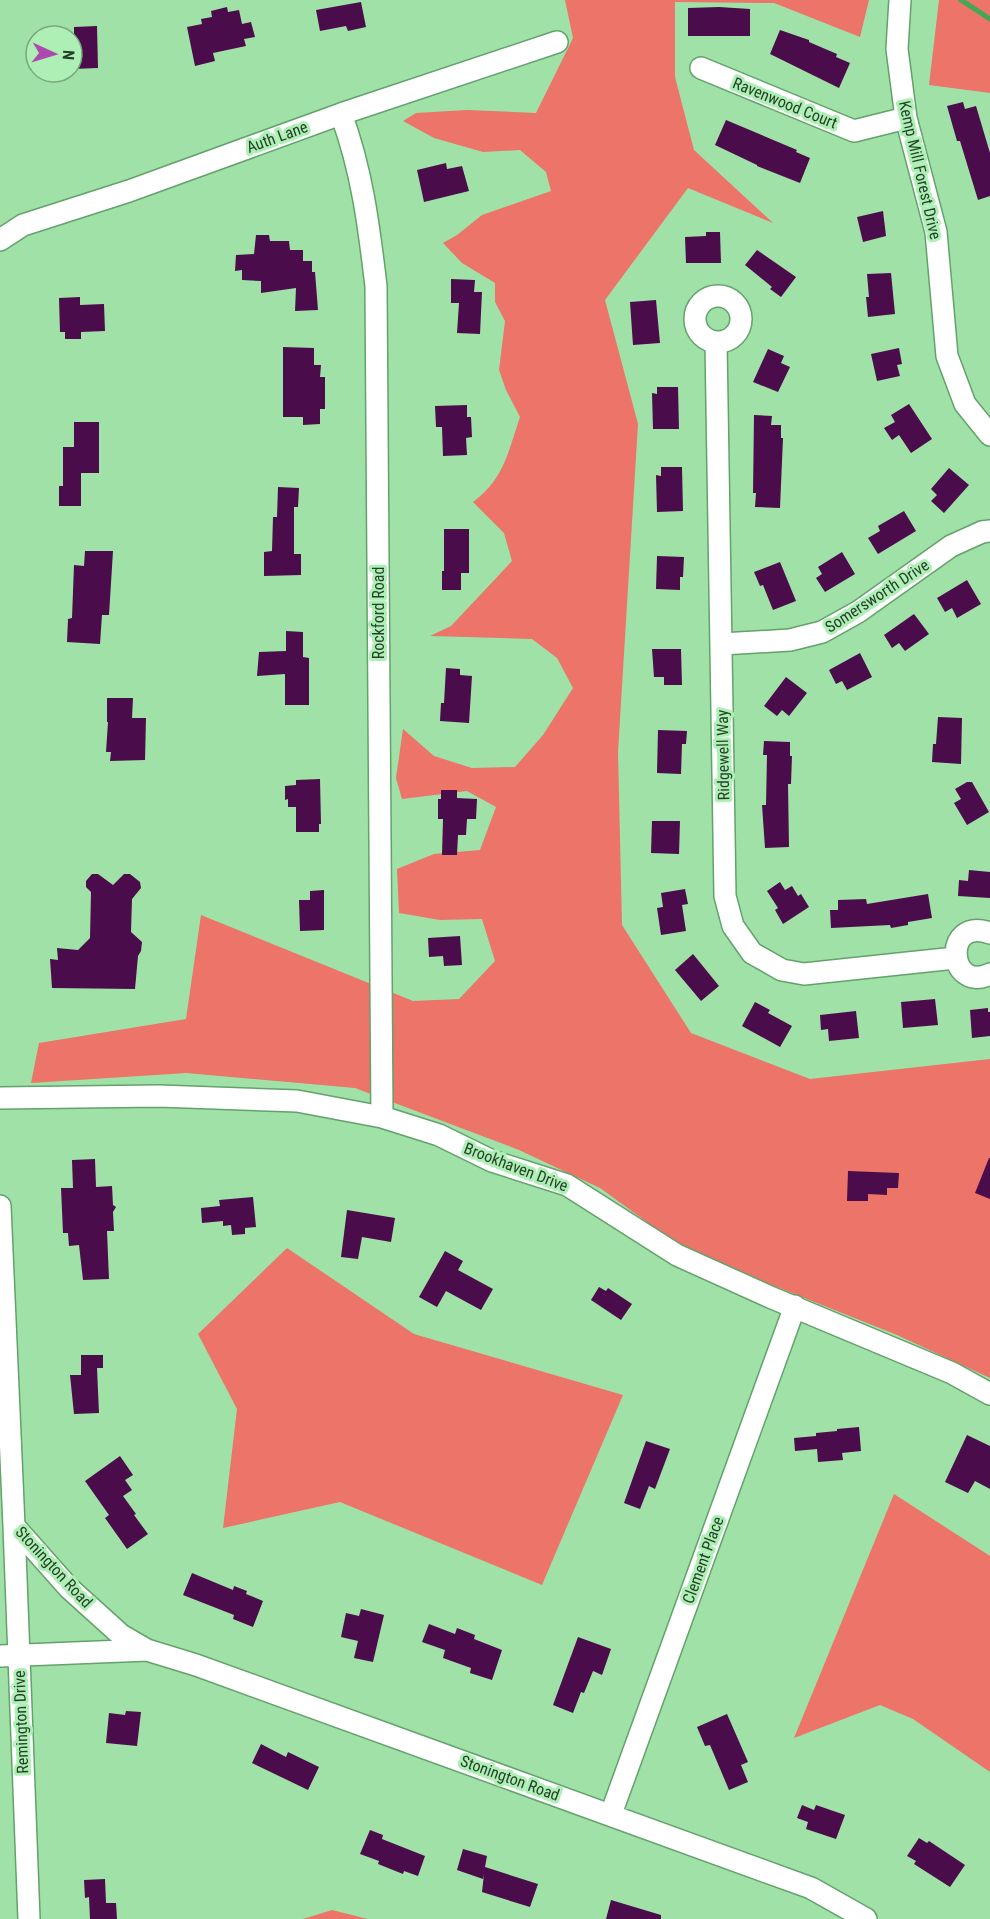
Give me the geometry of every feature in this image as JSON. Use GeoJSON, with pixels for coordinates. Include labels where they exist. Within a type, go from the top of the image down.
{"type":"FeatureCollection","features":[{"type":"Feature","properties":{"kind":"street","name":"Kemp Mill Forest Drive"},"geometry":{"type":"LineString","coordinates":[[900,0],[897,49],[906,117],[936,232],[947,356],[965,404],[990,435]]}},
{"type":"Feature","properties":{"kind":"street","name":"Auth Lane"},"geometry":{"type":"LineString","coordinates":[[0,240],[23,225],[129,191],[341,114],[556,42]]}},
{"type":"Feature","properties":{"kind":"street","name":"Ravenwood Court"},"geometry":{"type":"LineString","coordinates":[[701,68],[854,131],[906,117]]}},
{"type":"Feature","properties":{"kind":"street","name":"Rockford Road"},"geometry":{"type":"LineString","coordinates":[[341,114],[352,143],[367,208],[376,286],[382,1117]]}},
{"type":"Feature","properties":{"kind":"street","name":"Ridgewell Way"},"geometry":{"type":"LineString","coordinates":[[716,342],[725,896],[733,926],[753,952],[782,970],[804,975],[955,958]]}},
{"type":"Feature","properties":{"kind":"street","name":"Somersworth Drive"},"geometry":{"type":"LineString","coordinates":[[722,644],[790,640],[822,632],[858,612],[951,546],[982,532],[990,531]]}},
{"type":"Feature","properties":{"kind":"street"},"geometry":{"type":"LineString","coordinates":[[990,933],[983,931],[968,933],[958,943],[955,958],[963,972],[970,976],[977,978],[990,974]]}},
{"type":"Feature","properties":{"kind":"street","name":"Brookhaven Drive"},"geometry":{"type":"LineString","coordinates":[[0,1098],[159,1096],[297,1101],[382,1117],[440,1136],[492,1161],[567,1185],[677,1255],[952,1373],[990,1394]]}},
{"type":"Feature","properties":{"kind":"street","name":"Stonington Road"},"geometry":{"type":"LineString","coordinates":[[0,1206],[14,1526],[69,1588],[121,1635],[147,1650],[196,1665],[811,1888],[866,1919]]}},
{"type":"Feature","properties":{"kind":"street","name":"Clement Place"},"geometry":{"type":"LineString","coordinates":[[611,1814],[795,1306]]}},
{"type":"Feature","properties":{"kind":"street","name":"Remington Drive"},"geometry":{"type":"LineString","coordinates":[[14,1526],[9,1655],[29,1919]]}},
{"type":"Feature","properties":{"kind":"street","name":"Stonington Road"},"geometry":{"type":"LineString","coordinates":[[9,1655],[147,1650]]}},
{"type":"Feature","properties":{"kind":"shaded area"},"geometry":{"type":"Polygon","coordinates":[[[565,0],[869,0],[860,37],[774,3],[675,2],[675,77],[694,150],[773,223],[688,188],[605,300],[638,424],[618,752],[622,925],[691,1033],[810,1079],[990,1059],[990,1378],[897,1335],[687,1251],[600,1188],[519,1150],[355,1088],[186,1073],[31,1083],[39,1043],[186,1019],[201,915],[413,1001],[459,999],[495,961],[482,919],[440,920],[399,913],[397,869],[434,854],[480,850],[496,807],[467,791],[402,799],[396,778],[403,729],[434,756],[472,768],[515,767],[543,735],[573,688],[557,658],[532,639],[430,636],[451,626],[512,561],[504,533],[473,502],[492,484],[504,464],[520,417],[499,370],[505,321],[495,302],[495,283],[462,263],[443,243],[482,215],[551,191],[546,172],[520,150],[483,152],[434,138],[403,121],[416,113],[467,110],[536,113],[573,38],[565,0]]]}},
{"type":"Feature","properties":{"kind":"shaded area"},"geometry":{"type":"Polygon","coordinates":[[[939,0],[990,0],[990,93],[929,85],[939,0]]]}},
{"type":"Feature","properties":{"kind":"shaded area"},"geometry":{"type":"Polygon","coordinates":[[[287,1248],[414,1334],[623,1395],[542,1585],[340,1502],[223,1528],[237,1409],[198,1334],[287,1248]]]}},
{"type":"Feature","properties":{"kind":"shaded area"},"geometry":{"type":"Polygon","coordinates":[[[894,1494],[990,1556],[990,1772],[913,1719],[880,1705],[794,1738],[894,1494]]]}},
{"type":"Feature","properties":{"kind":"shaded area"},"geometry":{"type":"Polygon","coordinates":[[[332,1910],[368,1919],[303,1919],[332,1910]]]}},
{"type":"Feature","properties":{"kind":"building"},"geometry":{"type":"Polygon","coordinates":[[[361,2],[366,27],[348,31],[346,26],[320,31],[316,10],[361,2]]]}},
{"type":"Feature","properties":{"kind":"building"},"geometry":{"type":"Polygon","coordinates":[[[227,7],[228,12],[239,10],[242,24],[251,22],[255,37],[244,39],[246,46],[213,53],[215,61],[195,66],[187,27],[202,24],[201,19],[212,17],[211,11],[227,7]]]}},
{"type":"Feature","properties":{"kind":"building"},"geometry":{"type":"Polygon","coordinates":[[[688,8],[750,9],[750,36],[688,36],[688,8]]]}},
{"type":"Feature","properties":{"kind":"building"},"geometry":{"type":"Polygon","coordinates":[[[97,26],[98,68],[84,69],[84,27],[97,26]]]}},
{"type":"Feature","properties":{"kind":"building"},"geometry":{"type":"Polygon","coordinates":[[[780,30],[809,40],[850,63],[839,88],[770,54],[780,30]]]}},
{"type":"Feature","properties":{"kind":"building"},"geometry":{"type":"Polygon","coordinates":[[[963,102],[965,109],[976,106],[990,153],[990,196],[978,200],[947,106],[963,102]]]}},
{"type":"Feature","properties":{"kind":"building"},"geometry":{"type":"Polygon","coordinates":[[[726,120],[797,150],[796,152],[810,158],[800,183],[757,166],[715,145],[726,120]]]}},
{"type":"Feature","properties":{"kind":"building"},"geometry":{"type":"Polygon","coordinates":[[[446,163],[447,169],[462,166],[469,191],[424,202],[417,170],[446,163]]]}},
{"type":"Feature","properties":{"kind":"building"},"geometry":{"type":"Polygon","coordinates":[[[883,211],[886,236],[863,242],[857,217],[883,211]]]}},
{"type":"Feature","properties":{"kind":"building"},"geometry":{"type":"Polygon","coordinates":[[[706,232],[720,232],[721,263],[686,263],[685,237],[706,236],[706,232]]]}},
{"type":"Feature","properties":{"kind":"building"},"geometry":{"type":"Polygon","coordinates":[[[256,235],[269,235],[270,241],[289,241],[290,250],[303,250],[303,261],[312,261],[312,272],[315,272],[318,310],[295,311],[296,288],[261,293],[261,281],[242,280],[242,270],[235,271],[236,255],[254,254],[256,235]]]}},
{"type":"Feature","properties":{"kind":"building"},"geometry":{"type":"Polygon","coordinates":[[[757,250],[796,277],[781,297],[745,265],[757,250]]]}},
{"type":"Feature","properties":{"kind":"building"},"geometry":{"type":"Polygon","coordinates":[[[891,273],[895,314],[868,317],[867,274],[891,273]]]}},
{"type":"Feature","properties":{"kind":"building"},"geometry":{"type":"Polygon","coordinates":[[[451,279],[475,280],[474,292],[482,292],[480,334],[457,333],[459,303],[451,303],[451,279]]]}},
{"type":"Feature","properties":{"kind":"building"},"geometry":{"type":"Polygon","coordinates":[[[80,297],[80,305],[104,304],[105,331],[81,332],[81,339],[65,339],[65,332],[60,332],[59,298],[80,297]]]}},
{"type":"Feature","properties":{"kind":"building"},"geometry":{"type":"Polygon","coordinates":[[[656,300],[660,343],[633,345],[630,302],[656,300]]]}},
{"type":"Feature","properties":{"kind":"building"},"geometry":{"type":"Polygon","coordinates":[[[283,347],[314,348],[314,365],[321,365],[320,377],[325,377],[325,409],[320,409],[320,424],[303,425],[303,417],[283,417],[283,347]]]}},
{"type":"Feature","properties":{"kind":"building"},"geometry":{"type":"Polygon","coordinates":[[[899,348],[902,364],[897,365],[900,376],[877,381],[871,354],[899,348]]]}},
{"type":"Feature","properties":{"kind":"building"},"geometry":{"type":"Polygon","coordinates":[[[768,349],[784,356],[781,363],[790,367],[778,392],[753,382],[768,349]]]}},
{"type":"Feature","properties":{"kind":"building"},"geometry":{"type":"Polygon","coordinates":[[[657,387],[678,387],[679,429],[653,429],[652,393],[657,394],[657,387]]]}},
{"type":"Feature","properties":{"kind":"building"},"geometry":{"type":"Polygon","coordinates":[[[909,404],[932,439],[911,453],[899,435],[892,440],[884,428],[895,422],[891,415],[909,404]]]}},
{"type":"Feature","properties":{"kind":"building"},"geometry":{"type":"Polygon","coordinates":[[[467,405],[467,417],[471,417],[472,437],[466,438],[467,455],[443,456],[442,427],[436,427],[435,406],[467,405]]]}},
{"type":"Feature","properties":{"kind":"building"},"geometry":{"type":"Polygon","coordinates":[[[754,415],[772,416],[771,425],[781,425],[781,438],[783,438],[780,508],[755,507],[756,493],[753,493],[754,415]]]}},
{"type":"Feature","properties":{"kind":"building"},"geometry":{"type":"Polygon","coordinates":[[[74,422],[99,422],[99,473],[81,473],[81,506],[59,506],[59,486],[63,486],[63,447],[74,447],[74,422]]]}},
{"type":"Feature","properties":{"kind":"building"},"geometry":{"type":"Polygon","coordinates":[[[661,467],[682,467],[683,511],[657,512],[656,475],[661,476],[661,467]]]}},
{"type":"Feature","properties":{"kind":"building"},"geometry":{"type":"Polygon","coordinates":[[[949,468],[969,485],[944,513],[931,501],[937,495],[931,489],[949,468]]]}},
{"type":"Feature","properties":{"kind":"building"},"geometry":{"type":"Polygon","coordinates":[[[278,487],[299,488],[298,507],[294,507],[294,554],[301,554],[301,575],[264,576],[264,552],[272,551],[273,517],[277,517],[278,487]]]}},
{"type":"Feature","properties":{"kind":"building"},"geometry":{"type":"Polygon","coordinates":[[[904,511],[916,531],[878,554],[868,538],[880,531],[878,526],[904,511]]]}},
{"type":"Feature","properties":{"kind":"building"},"geometry":{"type":"Polygon","coordinates":[[[444,529],[469,529],[469,573],[461,573],[461,590],[442,590],[444,529]]]}},
{"type":"Feature","properties":{"kind":"building"},"geometry":{"type":"Polygon","coordinates":[[[85,551],[113,551],[109,615],[102,615],[100,644],[67,642],[68,619],[72,618],[74,565],[84,566],[85,551]]]}},
{"type":"Feature","properties":{"kind":"building"},"geometry":{"type":"Polygon","coordinates":[[[842,552],[855,574],[825,592],[816,578],[822,574],[818,567],[842,552]]]}},
{"type":"Feature","properties":{"kind":"building"},"geometry":{"type":"Polygon","coordinates":[[[657,556],[684,557],[680,590],[656,589],[657,556]]]}},
{"type":"Feature","properties":{"kind":"building"},"geometry":{"type":"Polygon","coordinates":[[[780,562],[796,601],[773,610],[763,585],[760,586],[754,572],[780,562]]]}},
{"type":"Feature","properties":{"kind":"building"},"geometry":{"type":"Polygon","coordinates":[[[967,580],[981,604],[957,618],[952,608],[945,612],[937,598],[967,580]]]}},
{"type":"Feature","properties":{"kind":"building"},"geometry":{"type":"Polygon","coordinates":[[[914,614],[929,634],[905,651],[899,643],[892,648],[884,635],[914,614]]]}},
{"type":"Feature","properties":{"kind":"building"},"geometry":{"type":"Polygon","coordinates":[[[286,631],[303,632],[303,657],[309,658],[309,705],[285,705],[285,674],[257,676],[259,652],[286,651],[286,631]]]}},
{"type":"Feature","properties":{"kind":"building"},"geometry":{"type":"Polygon","coordinates":[[[652,649],[681,649],[682,685],[664,685],[664,677],[654,677],[652,649]]]}},
{"type":"Feature","properties":{"kind":"building"},"geometry":{"type":"Polygon","coordinates":[[[860,653],[872,677],[847,690],[842,681],[836,684],[829,670],[860,653]]]}},
{"type":"Feature","properties":{"kind":"building"},"geometry":{"type":"Polygon","coordinates":[[[446,668],[460,669],[460,675],[472,676],[469,723],[440,721],[441,703],[444,703],[446,668]]]}},
{"type":"Feature","properties":{"kind":"building"},"geometry":{"type":"Polygon","coordinates":[[[786,677],[807,693],[789,716],[782,710],[777,716],[764,706],[786,677]]]}},
{"type":"Feature","properties":{"kind":"building"},"geometry":{"type":"Polygon","coordinates":[[[107,698],[133,698],[132,718],[146,718],[145,760],[110,761],[111,752],[106,752],[107,698]]]}},
{"type":"Feature","properties":{"kind":"building"},"geometry":{"type":"Polygon","coordinates":[[[938,717],[962,718],[961,764],[932,762],[938,717]]]}},
{"type":"Feature","properties":{"kind":"building"},"geometry":{"type":"Polygon","coordinates":[[[658,730],[687,731],[686,744],[682,744],[681,774],[657,773],[658,730]]]}},
{"type":"Feature","properties":{"kind":"building"},"geometry":{"type":"Polygon","coordinates":[[[764,741],[790,742],[790,756],[792,756],[791,784],[788,784],[789,847],[765,848],[762,805],[766,805],[767,755],[763,755],[764,741]]]}},
{"type":"Feature","properties":{"kind":"building"},"geometry":{"type":"Polygon","coordinates":[[[320,779],[321,824],[319,824],[319,832],[296,832],[296,807],[288,807],[288,799],[285,800],[285,786],[296,785],[296,780],[320,779]]]}},
{"type":"Feature","properties":{"kind":"building"},"geometry":{"type":"Polygon","coordinates":[[[967,782],[972,782],[989,812],[967,825],[954,803],[961,799],[955,789],[967,782]]]}},
{"type":"Feature","properties":{"kind":"building"},"geometry":{"type":"Polygon","coordinates":[[[441,790],[457,790],[457,798],[477,799],[476,819],[467,819],[466,835],[458,835],[457,855],[442,855],[443,819],[438,819],[438,799],[441,799],[441,790]]]}},
{"type":"Feature","properties":{"kind":"building"},"geometry":{"type":"Polygon","coordinates":[[[652,821],[680,821],[679,854],[651,853],[652,821]]]}},
{"type":"Feature","properties":{"kind":"building"},"geometry":{"type":"Polygon","coordinates":[[[969,870],[990,872],[990,898],[958,896],[959,880],[968,881],[969,870]]]}},
{"type":"Feature","properties":{"kind":"building"},"geometry":{"type":"Polygon","coordinates":[[[92,874],[98,874],[113,885],[124,874],[130,874],[140,882],[141,888],[132,899],[131,932],[142,942],[138,956],[135,989],[52,988],[50,959],[58,960],[57,948],[78,950],[90,938],[91,892],[86,887],[86,881],[92,874]]]}},
{"type":"Feature","properties":{"kind":"building"},"geometry":{"type":"Polygon","coordinates":[[[780,882],[785,890],[792,886],[798,896],[801,894],[809,907],[783,924],[775,910],[778,908],[767,891],[780,882]]]}},
{"type":"Feature","properties":{"kind":"building"},"geometry":{"type":"Polygon","coordinates":[[[685,889],[688,904],[682,905],[686,931],[661,935],[657,908],[663,907],[661,893],[685,889]]]}},
{"type":"Feature","properties":{"kind":"building"},"geometry":{"type":"Polygon","coordinates":[[[324,890],[324,930],[300,931],[299,900],[310,900],[310,891],[324,890]]]}},
{"type":"Feature","properties":{"kind":"building"},"geometry":{"type":"Polygon","coordinates":[[[928,894],[932,918],[908,922],[908,925],[891,928],[890,925],[831,928],[830,910],[838,910],[838,900],[866,899],[867,904],[928,894]]]}},
{"type":"Feature","properties":{"kind":"building"},"geometry":{"type":"Polygon","coordinates":[[[460,936],[462,965],[444,966],[443,956],[429,957],[428,938],[460,936]]]}},
{"type":"Feature","properties":{"kind":"building"},"geometry":{"type":"Polygon","coordinates":[[[693,954],[719,986],[701,1001],[675,970],[693,954]]]}},
{"type":"Feature","properties":{"kind":"building"},"geometry":{"type":"Polygon","coordinates":[[[935,999],[938,1025],[903,1028],[901,1002],[935,999]]]}},
{"type":"Feature","properties":{"kind":"building"},"geometry":{"type":"Polygon","coordinates":[[[755,1002],[770,1010],[768,1013],[792,1026],[780,1047],[742,1026],[755,1002]]]}},
{"type":"Feature","properties":{"kind":"building"},"geometry":{"type":"Polygon","coordinates":[[[988,1008],[990,1036],[972,1038],[970,1010],[988,1008]]]}},
{"type":"Feature","properties":{"kind":"building"},"geometry":{"type":"Polygon","coordinates":[[[856,1011],[859,1038],[829,1041],[828,1029],[821,1030],[820,1015],[856,1011]]]}},
{"type":"Feature","properties":{"kind":"building"},"geometry":{"type":"Polygon","coordinates":[[[990,1158],[990,1199],[975,1193],[990,1158]]]}},
{"type":"Feature","properties":{"kind":"building"},"geometry":{"type":"Polygon","coordinates":[[[95,1159],[96,1187],[112,1186],[113,1205],[116,1207],[113,1212],[114,1231],[107,1231],[109,1279],[83,1280],[79,1245],[69,1246],[68,1233],[63,1233],[61,1188],[73,1188],[72,1160],[95,1159]]]}},
{"type":"Feature","properties":{"kind":"building"},"geometry":{"type":"Polygon","coordinates":[[[848,1171],[899,1173],[898,1188],[887,1188],[887,1195],[868,1194],[868,1201],[847,1201],[848,1171]]]}},
{"type":"Feature","properties":{"kind":"building"},"geometry":{"type":"Polygon","coordinates":[[[253,1197],[256,1227],[245,1228],[245,1234],[232,1235],[231,1225],[223,1226],[223,1221],[202,1223],[201,1208],[220,1206],[219,1200],[253,1197]]]}},
{"type":"Feature","properties":{"kind":"building"},"geometry":{"type":"Polygon","coordinates":[[[347,1210],[395,1218],[391,1242],[362,1237],[358,1259],[341,1257],[347,1210]]]}},
{"type":"Feature","properties":{"kind":"building"},"geometry":{"type":"Polygon","coordinates":[[[445,1251],[463,1261],[458,1270],[493,1289],[481,1310],[446,1291],[437,1307],[419,1297],[445,1251]]]}},
{"type":"Feature","properties":{"kind":"building"},"geometry":{"type":"Polygon","coordinates":[[[599,1287],[606,1291],[608,1288],[632,1304],[621,1320],[591,1300],[599,1287]]]}},
{"type":"Feature","properties":{"kind":"building"},"geometry":{"type":"Polygon","coordinates":[[[81,1355],[103,1355],[103,1368],[97,1368],[99,1413],[74,1414],[70,1375],[81,1375],[81,1355]]]}},
{"type":"Feature","properties":{"kind":"building"},"geometry":{"type":"Polygon","coordinates":[[[859,1427],[861,1451],[842,1453],[843,1460],[818,1462],[817,1449],[795,1451],[794,1438],[859,1427]]]}},
{"type":"Feature","properties":{"kind":"building"},"geometry":{"type":"Polygon","coordinates":[[[967,1435],[990,1446],[990,1489],[975,1481],[968,1493],[945,1482],[967,1435]]]}},
{"type":"Feature","properties":{"kind":"building"},"geometry":{"type":"Polygon","coordinates":[[[646,1441],[670,1449],[655,1489],[649,1486],[640,1509],[624,1503],[646,1441]]]}},
{"type":"Feature","properties":{"kind":"building"},"geometry":{"type":"Polygon","coordinates":[[[120,1456],[133,1475],[125,1480],[132,1490],[123,1496],[148,1534],[127,1549],[105,1518],[109,1515],[85,1481],[120,1456]]]}},
{"type":"Feature","properties":{"kind":"building"},"geometry":{"type":"Polygon","coordinates":[[[192,1573],[233,1590],[234,1586],[247,1591],[246,1594],[263,1601],[253,1627],[233,1619],[234,1615],[183,1595],[192,1573]]]}},
{"type":"Feature","properties":{"kind":"building"},"geometry":{"type":"Polygon","coordinates":[[[361,1609],[384,1615],[373,1662],[354,1658],[358,1641],[341,1637],[346,1613],[359,1616],[361,1609]]]}},
{"type":"Feature","properties":{"kind":"building"},"geometry":{"type":"Polygon","coordinates":[[[429,1624],[455,1634],[457,1628],[475,1635],[474,1639],[502,1650],[492,1680],[470,1673],[471,1668],[443,1658],[445,1650],[422,1642],[429,1624]]]}},
{"type":"Feature","properties":{"kind":"building"},"geometry":{"type":"Polygon","coordinates":[[[578,1637],[611,1649],[602,1675],[593,1671],[584,1693],[581,1692],[573,1713],[553,1705],[578,1637]]]}},
{"type":"Feature","properties":{"kind":"building"},"geometry":{"type":"Polygon","coordinates":[[[126,1711],[141,1712],[137,1746],[106,1743],[109,1713],[125,1715],[126,1711]]]}},
{"type":"Feature","properties":{"kind":"building"},"geometry":{"type":"Polygon","coordinates":[[[727,1714],[748,1762],[741,1765],[748,1782],[729,1790],[710,1745],[705,1746],[697,1727],[727,1714]]]}},
{"type":"Feature","properties":{"kind":"building"},"geometry":{"type":"Polygon","coordinates":[[[261,1744],[286,1757],[288,1752],[319,1767],[308,1790],[252,1763],[261,1744]]]}},
{"type":"Feature","properties":{"kind":"building"},"geometry":{"type":"Polygon","coordinates":[[[802,1805],[814,1810],[816,1805],[845,1815],[836,1839],[806,1829],[808,1822],[797,1818],[802,1805]]]}},
{"type":"Feature","properties":{"kind":"building"},"geometry":{"type":"Polygon","coordinates":[[[370,1830],[383,1835],[382,1839],[425,1856],[418,1876],[404,1871],[403,1874],[360,1854],[370,1830]]]}},
{"type":"Feature","properties":{"kind":"building"},"geometry":{"type":"Polygon","coordinates":[[[919,1838],[927,1843],[929,1841],[965,1865],[950,1887],[914,1864],[916,1861],[907,1856],[919,1838]]]}},
{"type":"Feature","properties":{"kind":"building"},"geometry":{"type":"Polygon","coordinates":[[[463,1849],[487,1856],[485,1867],[538,1884],[530,1907],[482,1892],[484,1874],[483,1879],[457,1870],[463,1849]]]}},
{"type":"Feature","properties":{"kind":"building"},"geometry":{"type":"Polygon","coordinates":[[[105,1879],[106,1903],[116,1903],[117,1919],[90,1919],[89,1897],[85,1898],[84,1880],[105,1879]]]}},
{"type":"Feature","properties":{"kind":"building"},"geometry":{"type":"Polygon","coordinates":[[[611,1900],[661,1915],[661,1919],[606,1919],[611,1900]]]}},
{"type":"Feature","properties":{"kind":"waterway"},"geometry":{"type":"LineString","coordinates":[[961,0],[990,19]]}}]}
